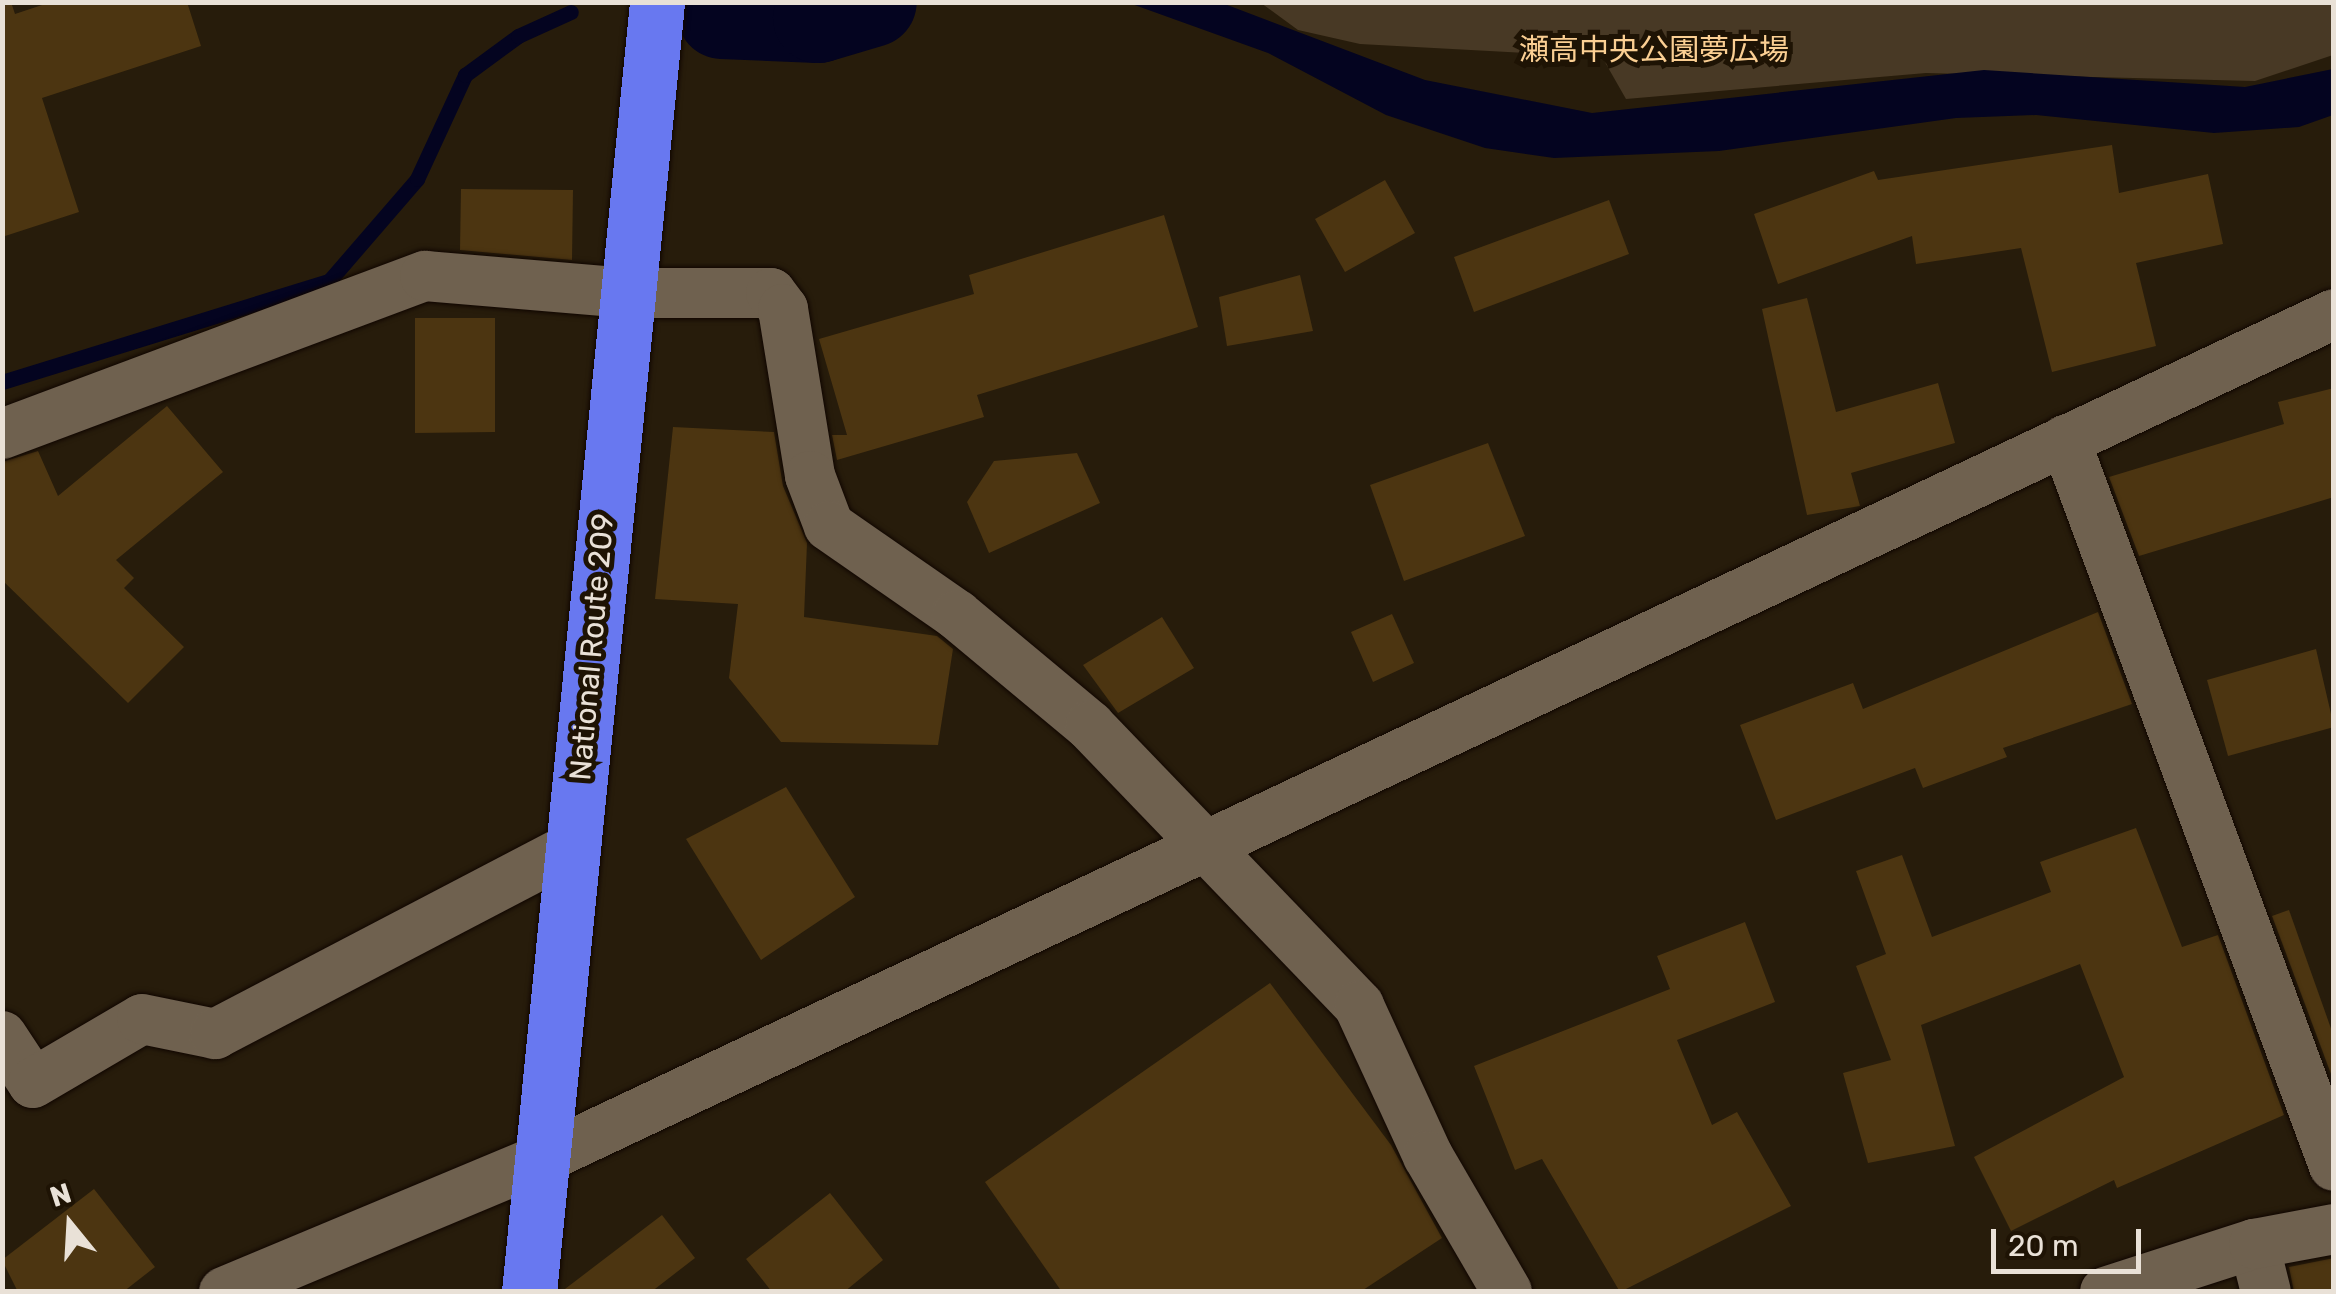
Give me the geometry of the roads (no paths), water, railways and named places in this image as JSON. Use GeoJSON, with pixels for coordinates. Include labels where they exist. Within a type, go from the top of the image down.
{"type":"FeatureCollection","features":[{"type":"Feature","properties":{"kind":"highway","name":"National Route 209"},"geometry":{"type":"LineString","coordinates":[[529,1292],[657,2]]}},
{"type":"Feature","properties":{"kind":"street"},"geometry":{"type":"LineString","coordinates":[[2,434],[426,276],[627,293],[771,293],[783,308],[810,476],[829,526],[957,615],[1090,726],[1200,848],[1358,1006],[1428,1156],[1508,1292]]}},
{"type":"Feature","properties":{"kind":"street"},"geometry":{"type":"LineString","coordinates":[[224,1292],[544,1158],[2334,314]]}},
{"type":"Feature","properties":{"kind":"street"},"geometry":{"type":"LineString","coordinates":[[2065,440],[2334,1166]]}},
{"type":"Feature","properties":{"kind":"street"},"geometry":{"type":"LineString","coordinates":[[2,1036],[33,1083],[142,1019],[215,1034],[574,846]]}},
{"type":"Feature","properties":{"kind":"street"},"geometry":{"type":"LineString","coordinates":[[2105,1292],[2254,1244],[2334,1229]]}},
{"type":"Feature","properties":{"kind":"street"},"geometry":{"type":"LineString","coordinates":[[2254,1244],[2266,1292]]}},
{"type":"Feature","properties":{"kind":"water"},"geometry":{"type":"Polygon","coordinates":[[[1129,3],[1222,3],[1425,80],[1592,113],[1984,70],[2245,87],[2333,69],[2333,115],[2299,127],[2214,133],[2036,115],[1956,118],[1719,151],[1554,158],[1485,148],[1386,115],[1268,53],[1129,3]]]}},
{"type":"Feature","properties":{"kind":"waterway"},"geometry":{"type":"LineString","coordinates":[[722,14],[818,18],[872,2]]}},
{"type":"Feature","properties":{"kind":"waterway"},"geometry":{"type":"LineString","coordinates":[[2,382],[329,281],[417,179],[465,75],[518,36],[571,12]]}},
{"type":"Feature","properties":{"kind":"park label","name":"瀬高中央公園夢広場"},"geometry":{"type":"Point","coordinates":[1654,50]}}]}
